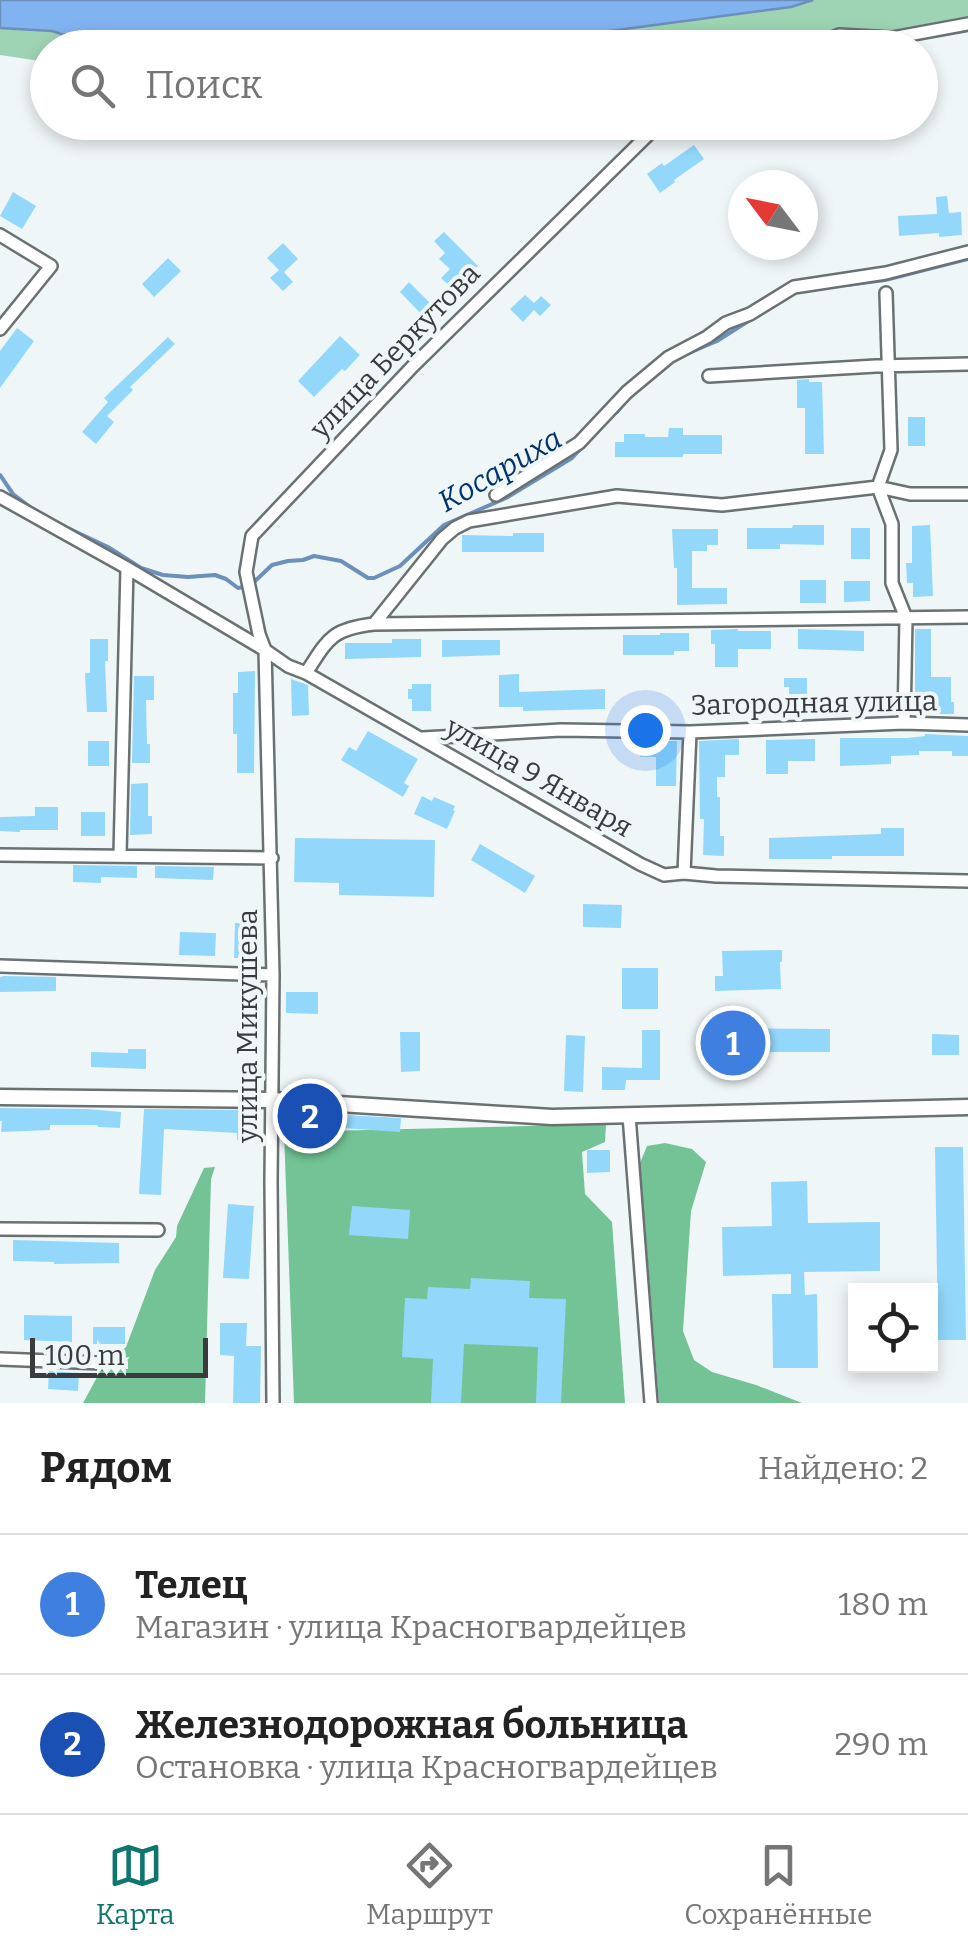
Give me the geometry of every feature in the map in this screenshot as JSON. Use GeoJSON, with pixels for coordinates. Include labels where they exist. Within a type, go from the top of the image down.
{"type":"FeatureCollection","features":[{"type":"Feature","properties":{"kind":"street"},"geometry":{"type":"LineString","coordinates":[[935,30],[968,24]]}},
{"type":"Feature","properties":{"kind":"street","name":"улица Беркутова"},"geometry":{"type":"LineString","coordinates":[[265,650],[258,634],[246,572],[252,536],[413,366],[643,140]]}},
{"type":"Feature","properties":{"kind":"street"},"geometry":{"type":"LineString","coordinates":[[0,235],[51,266],[0,328]]}},
{"type":"Feature","properties":{"kind":"street"},"geometry":{"type":"LineString","coordinates":[[496,495],[579,442],[627,392],[668,357],[794,287],[886,274],[968,252]]}},
{"type":"Feature","properties":{"kind":"street"},"geometry":{"type":"LineString","coordinates":[[886,293],[891,450],[878,488],[892,524],[892,583],[906,618],[904,723]]}},
{"type":"Feature","properties":{"kind":"street"},"geometry":{"type":"LineString","coordinates":[[710,376],[968,364]]}},
{"type":"Feature","properties":{"kind":"street"},"geometry":{"type":"LineString","coordinates":[[374,624],[442,538],[469,521],[618,496],[722,505],[878,488],[910,494],[968,494]]}},
{"type":"Feature","properties":{"kind":"street","name":"улица 9 Января"},"geometry":{"type":"LineString","coordinates":[[0,497],[127,568],[288,666],[664,875],[968,881]]}},
{"type":"Feature","properties":{"kind":"street"},"geometry":{"type":"LineString","coordinates":[[120,854],[127,568]]}},
{"type":"Feature","properties":{"kind":"street"},"geometry":{"type":"LineString","coordinates":[[306,673],[334,634],[374,624],[968,617]]}},
{"type":"Feature","properties":{"kind":"street","name":"улица Микушева"},"geometry":{"type":"LineString","coordinates":[[265,650],[272,858],[273,1403]]}},
{"type":"Feature","properties":{"kind":"street","name":"Загородная улица"},"geometry":{"type":"LineString","coordinates":[[422,738],[561,730],[690,732],[904,723],[968,725]]}},
{"type":"Feature","properties":{"kind":"street"},"geometry":{"type":"LineString","coordinates":[[684,873],[690,732]]}},
{"type":"Feature","properties":{"kind":"street"},"geometry":{"type":"LineString","coordinates":[[0,854],[272,858]]}},
{"type":"Feature","properties":{"kind":"street"},"geometry":{"type":"LineString","coordinates":[[0,966],[273,975]]}},
{"type":"Feature","properties":{"kind":"street"},"geometry":{"type":"LineString","coordinates":[[0,1098],[273,1100],[552,1117],[968,1107]]}},
{"type":"Feature","properties":{"kind":"street"},"geometry":{"type":"LineString","coordinates":[[629,1115],[651,1403]]}},
{"type":"Feature","properties":{"kind":"street"},"geometry":{"type":"LineString","coordinates":[[0,1230],[158,1230]]}},
{"type":"Feature","properties":{"kind":"street"},"geometry":{"type":"LineString","coordinates":[[0,1359],[102,1363]]}},
{"type":"Feature","properties":{"kind":"green space"},"geometry":{"type":"Polygon","coordinates":[[[813,0],[968,0],[968,20],[913,30],[617,30],[791,7],[813,0]]]}},
{"type":"Feature","properties":{"kind":"green space"},"geometry":{"type":"Polygon","coordinates":[[[0,28],[35,30],[30,30],[30,59],[0,55],[0,28]]]}},
{"type":"Feature","properties":{"kind":"green space"},"geometry":{"type":"Polygon","coordinates":[[[606,1124],[605,1142],[582,1152],[585,1194],[612,1222],[625,1403],[294,1403],[284,1132],[606,1124]]]}},
{"type":"Feature","properties":{"kind":"green space"},"geometry":{"type":"Polygon","coordinates":[[[665,1143],[692,1149],[706,1162],[691,1211],[683,1331],[694,1360],[712,1372],[802,1403],[659,1403],[640,1163],[647,1146],[665,1143]]]}},
{"type":"Feature","properties":{"kind":"green space"},"geometry":{"type":"Polygon","coordinates":[[[215,1167],[211,1179],[205,1403],[83,1403],[102,1368],[126,1347],[155,1270],[176,1237],[177,1226],[204,1168],[215,1167]]]}},
{"type":"Feature","properties":{"kind":"water"},"geometry":{"type":"Polygon","coordinates":[[[0,0],[813,0],[791,7],[617,30],[0,28],[0,0]]]}},
{"type":"Feature","properties":{"kind":"building"},"geometry":{"type":"Polygon","coordinates":[[[694,145],[704,159],[660,193],[647,174],[694,145]]]}},
{"type":"Feature","properties":{"kind":"building"},"geometry":{"type":"Polygon","coordinates":[[[13,192],[36,206],[22,229],[0,216],[13,192]]]}},
{"type":"Feature","properties":{"kind":"building"},"geometry":{"type":"Polygon","coordinates":[[[947,196],[949,213],[961,212],[962,235],[899,236],[898,216],[937,214],[936,197],[947,196]]]}},
{"type":"Feature","properties":{"kind":"building"},"geometry":{"type":"Polygon","coordinates":[[[444,232],[478,266],[454,290],[441,278],[450,269],[439,259],[445,253],[434,241],[444,232]]]}},
{"type":"Feature","properties":{"kind":"building"},"geometry":{"type":"Polygon","coordinates":[[[283,243],[298,259],[284,272],[293,282],[283,291],[270,278],[279,270],[267,258],[283,243]]]}},
{"type":"Feature","properties":{"kind":"building"},"geometry":{"type":"Polygon","coordinates":[[[168,258],[181,271],[154,297],[142,284],[168,258]]]}},
{"type":"Feature","properties":{"kind":"building"},"geometry":{"type":"Polygon","coordinates":[[[409,282],[435,308],[425,318],[400,292],[409,282]]]}},
{"type":"Feature","properties":{"kind":"building"},"geometry":{"type":"Polygon","coordinates":[[[525,295],[534,303],[541,296],[551,305],[540,316],[534,310],[523,322],[510,309],[525,295]]]}},
{"type":"Feature","properties":{"kind":"building"},"geometry":{"type":"Polygon","coordinates":[[[17,328],[34,341],[0,388],[0,351],[17,328]]]}},
{"type":"Feature","properties":{"kind":"building"},"geometry":{"type":"Polygon","coordinates":[[[340,336],[360,355],[314,397],[298,381],[340,336]]]}},
{"type":"Feature","properties":{"kind":"building"},"geometry":{"type":"Polygon","coordinates":[[[168,337],[175,344],[130,387],[133,390],[107,416],[114,422],[96,444],[82,432],[108,402],[104,398],[168,337]]]}},
{"type":"Feature","properties":{"kind":"building"},"geometry":{"type":"Polygon","coordinates":[[[797,380],[822,382],[824,454],[805,454],[805,408],[797,408],[797,380]]]}},
{"type":"Feature","properties":{"kind":"building"},"geometry":{"type":"Polygon","coordinates":[[[908,417],[925,417],[925,446],[908,446],[908,417]]]}},
{"type":"Feature","properties":{"kind":"building"},"geometry":{"type":"Polygon","coordinates":[[[669,428],[683,428],[683,435],[722,435],[722,454],[615,457],[615,442],[624,442],[624,434],[668,437],[669,428]]]}},
{"type":"Feature","properties":{"kind":"building"},"geometry":{"type":"Polygon","coordinates":[[[824,525],[824,545],[780,544],[780,549],[747,549],[747,528],[824,525]]]}},
{"type":"Feature","properties":{"kind":"building"},"geometry":{"type":"Polygon","coordinates":[[[930,525],[933,596],[913,597],[913,583],[907,583],[906,563],[912,563],[912,526],[930,525]]]}},
{"type":"Feature","properties":{"kind":"building"},"geometry":{"type":"Polygon","coordinates":[[[851,528],[870,528],[870,559],[851,559],[851,528]]]}},
{"type":"Feature","properties":{"kind":"building"},"geometry":{"type":"Polygon","coordinates":[[[672,529],[718,529],[718,545],[707,545],[707,551],[692,551],[692,588],[727,588],[727,604],[677,605],[672,529]]]}},
{"type":"Feature","properties":{"kind":"building"},"geometry":{"type":"Polygon","coordinates":[[[544,533],[544,552],[462,552],[462,535],[544,533]]]}},
{"type":"Feature","properties":{"kind":"building"},"geometry":{"type":"Polygon","coordinates":[[[800,580],[826,580],[826,603],[800,603],[800,580]]]}},
{"type":"Feature","properties":{"kind":"building"},"geometry":{"type":"Polygon","coordinates":[[[844,581],[870,581],[870,601],[844,602],[844,581]]]}},
{"type":"Feature","properties":{"kind":"building"},"geometry":{"type":"Polygon","coordinates":[[[798,629],[864,631],[864,651],[798,649],[798,629]]]}},
{"type":"Feature","properties":{"kind":"building"},"geometry":{"type":"Polygon","coordinates":[[[915,629],[931,629],[931,677],[951,677],[954,714],[938,714],[938,700],[915,700],[915,629]]]}},
{"type":"Feature","properties":{"kind":"building"},"geometry":{"type":"Polygon","coordinates":[[[711,630],[771,631],[771,649],[738,649],[738,667],[715,667],[711,630]]]}},
{"type":"Feature","properties":{"kind":"building"},"geometry":{"type":"Polygon","coordinates":[[[689,633],[689,651],[674,651],[674,655],[623,655],[623,635],[689,633]]]}},
{"type":"Feature","properties":{"kind":"building"},"geometry":{"type":"Polygon","coordinates":[[[90,639],[108,639],[107,712],[87,712],[85,673],[90,673],[90,639]]]}},
{"type":"Feature","properties":{"kind":"building"},"geometry":{"type":"Polygon","coordinates":[[[392,639],[421,639],[421,657],[345,659],[345,643],[392,643],[392,639]]]}},
{"type":"Feature","properties":{"kind":"building"},"geometry":{"type":"Polygon","coordinates":[[[442,640],[500,640],[500,655],[442,657],[442,640]]]}},
{"type":"Feature","properties":{"kind":"building"},"geometry":{"type":"Polygon","coordinates":[[[255,671],[254,773],[237,773],[233,693],[238,693],[238,672],[255,671]]]}},
{"type":"Feature","properties":{"kind":"building"},"geometry":{"type":"Polygon","coordinates":[[[519,674],[519,692],[605,689],[605,709],[523,711],[523,707],[499,707],[499,675],[519,674]]]}},
{"type":"Feature","properties":{"kind":"building"},"geometry":{"type":"Polygon","coordinates":[[[134,676],[154,676],[154,700],[146,700],[150,763],[132,763],[134,676]]]}},
{"type":"Feature","properties":{"kind":"building"},"geometry":{"type":"Polygon","coordinates":[[[784,678],[807,678],[807,707],[789,707],[789,687],[784,687],[784,678]]]}},
{"type":"Feature","properties":{"kind":"building"},"geometry":{"type":"Polygon","coordinates":[[[291,679],[308,685],[309,715],[292,716],[291,679]]]}},
{"type":"Feature","properties":{"kind":"building"},"geometry":{"type":"Polygon","coordinates":[[[412,684],[431,684],[431,711],[412,711],[408,689],[412,689],[412,684]]]}},
{"type":"Feature","properties":{"kind":"building"},"geometry":{"type":"Polygon","coordinates":[[[368,731],[418,759],[404,783],[409,786],[403,797],[341,760],[349,747],[356,751],[368,731]]]}},
{"type":"Feature","properties":{"kind":"building"},"geometry":{"type":"Polygon","coordinates":[[[925,734],[968,736],[968,756],[952,756],[952,751],[919,751],[919,755],[891,756],[891,764],[840,766],[840,738],[907,738],[925,734]]]}},
{"type":"Feature","properties":{"kind":"building"},"geometry":{"type":"Polygon","coordinates":[[[739,739],[739,755],[725,755],[725,777],[717,777],[724,856],[703,855],[699,741],[739,739]]]}},
{"type":"Feature","properties":{"kind":"building"},"geometry":{"type":"Polygon","coordinates":[[[815,739],[815,761],[788,761],[788,774],[766,774],[766,740],[815,739]]]}},
{"type":"Feature","properties":{"kind":"building"},"geometry":{"type":"Polygon","coordinates":[[[88,741],[109,741],[109,766],[88,766],[88,741]]]}},
{"type":"Feature","properties":{"kind":"building"},"geometry":{"type":"Polygon","coordinates":[[[640,741],[677,741],[676,786],[656,786],[656,757],[640,757],[640,741]]]}},
{"type":"Feature","properties":{"kind":"building"},"geometry":{"type":"Polygon","coordinates":[[[148,783],[152,834],[130,835],[131,784],[148,783]]]}},
{"type":"Feature","properties":{"kind":"building"},"geometry":{"type":"Polygon","coordinates":[[[422,796],[455,806],[447,829],[414,814],[422,796]]]}},
{"type":"Feature","properties":{"kind":"building"},"geometry":{"type":"Polygon","coordinates":[[[35,807],[58,807],[58,830],[0,831],[0,817],[35,816],[35,807]]]}},
{"type":"Feature","properties":{"kind":"building"},"geometry":{"type":"Polygon","coordinates":[[[81,812],[105,812],[105,836],[81,836],[81,812]]]}},
{"type":"Feature","properties":{"kind":"building"},"geometry":{"type":"Polygon","coordinates":[[[881,828],[904,828],[904,856],[769,859],[769,838],[881,834],[881,828]]]}},
{"type":"Feature","properties":{"kind":"building"},"geometry":{"type":"Polygon","coordinates":[[[295,838],[435,840],[434,897],[339,895],[339,883],[294,882],[295,838]]]}},
{"type":"Feature","properties":{"kind":"building"},"geometry":{"type":"Polygon","coordinates":[[[480,844],[535,876],[525,893],[471,860],[480,844]]]}},
{"type":"Feature","properties":{"kind":"building"},"geometry":{"type":"Polygon","coordinates":[[[73,865],[137,866],[137,878],[101,877],[101,883],[73,882],[73,865]]]}},
{"type":"Feature","properties":{"kind":"building"},"geometry":{"type":"Polygon","coordinates":[[[155,866],[214,867],[213,880],[155,878],[155,866]]]}},
{"type":"Feature","properties":{"kind":"building"},"geometry":{"type":"Polygon","coordinates":[[[583,904],[622,905],[621,928],[583,927],[583,904]]]}},
{"type":"Feature","properties":{"kind":"building"},"geometry":{"type":"Polygon","coordinates":[[[235,923],[254,923],[253,958],[234,958],[235,923]]]}},
{"type":"Feature","properties":{"kind":"building"},"geometry":{"type":"Polygon","coordinates":[[[180,932],[216,933],[215,956],[179,955],[180,932]]]}},
{"type":"Feature","properties":{"kind":"building"},"geometry":{"type":"Polygon","coordinates":[[[782,950],[781,989],[715,991],[715,976],[723,976],[722,951],[782,950]]]}},
{"type":"Feature","properties":{"kind":"building"},"geometry":{"type":"Polygon","coordinates":[[[622,968],[658,968],[658,1009],[622,1009],[622,968]]]}},
{"type":"Feature","properties":{"kind":"building"},"geometry":{"type":"Polygon","coordinates":[[[0,977],[56,977],[56,991],[0,992],[0,977]]]}},
{"type":"Feature","properties":{"kind":"building"},"geometry":{"type":"Polygon","coordinates":[[[286,992],[318,992],[318,1014],[286,1013],[286,992]]]}},
{"type":"Feature","properties":{"kind":"building"},"geometry":{"type":"Polygon","coordinates":[[[703,1028],[830,1029],[830,1052],[703,1052],[703,1028]]]}},
{"type":"Feature","properties":{"kind":"building"},"geometry":{"type":"Polygon","coordinates":[[[642,1030],[660,1030],[660,1080],[626,1080],[625,1090],[602,1090],[602,1067],[642,1068],[642,1030]]]}},
{"type":"Feature","properties":{"kind":"building"},"geometry":{"type":"Polygon","coordinates":[[[400,1032],[420,1032],[420,1071],[401,1072],[400,1032]]]}},
{"type":"Feature","properties":{"kind":"building"},"geometry":{"type":"Polygon","coordinates":[[[932,1034],[959,1035],[959,1055],[932,1055],[932,1034]]]}},
{"type":"Feature","properties":{"kind":"building"},"geometry":{"type":"Polygon","coordinates":[[[566,1035],[585,1036],[583,1092],[564,1091],[566,1035]]]}},
{"type":"Feature","properties":{"kind":"building"},"geometry":{"type":"Polygon","coordinates":[[[128,1049],[146,1049],[146,1069],[91,1067],[91,1052],[128,1053],[128,1049]]]}},
{"type":"Feature","properties":{"kind":"building"},"geometry":{"type":"Polygon","coordinates":[[[0,1108],[121,1112],[120,1128],[50,1125],[50,1130],[1,1132],[0,1108]]]}},
{"type":"Feature","properties":{"kind":"building"},"geometry":{"type":"Polygon","coordinates":[[[144,1109],[253,1110],[251,1140],[237,1140],[237,1133],[164,1129],[161,1195],[139,1194],[144,1109]]]}},
{"type":"Feature","properties":{"kind":"building"},"geometry":{"type":"Polygon","coordinates":[[[343,1115],[401,1118],[400,1132],[342,1128],[343,1115]]]}},
{"type":"Feature","properties":{"kind":"building"},"geometry":{"type":"Polygon","coordinates":[[[935,1147],[963,1147],[966,1340],[938,1340],[935,1147]]]}},
{"type":"Feature","properties":{"kind":"building"},"geometry":{"type":"Polygon","coordinates":[[[587,1150],[610,1150],[610,1172],[587,1173],[587,1150]]]}},
{"type":"Feature","properties":{"kind":"building"},"geometry":{"type":"Polygon","coordinates":[[[807,1181],[808,1223],[880,1222],[880,1271],[804,1272],[805,1295],[817,1294],[818,1368],[773,1368],[772,1294],[791,1294],[791,1274],[723,1276],[722,1227],[772,1226],[771,1182],[807,1181]]]}},
{"type":"Feature","properties":{"kind":"building"},"geometry":{"type":"Polygon","coordinates":[[[228,1204],[254,1206],[249,1279],[223,1278],[228,1204]]]}},
{"type":"Feature","properties":{"kind":"building"},"geometry":{"type":"Polygon","coordinates":[[[352,1206],[410,1210],[408,1239],[349,1235],[352,1206]]]}},
{"type":"Feature","properties":{"kind":"building"},"geometry":{"type":"Polygon","coordinates":[[[13,1240],[119,1243],[119,1263],[13,1261],[13,1240]]]}},
{"type":"Feature","properties":{"kind":"building"},"geometry":{"type":"Polygon","coordinates":[[[471,1278],[530,1281],[529,1298],[566,1299],[561,1403],[536,1403],[538,1347],[464,1344],[461,1403],[431,1403],[433,1359],[402,1357],[405,1298],[427,1299],[428,1287],[470,1289],[471,1278]]]}},
{"type":"Feature","properties":{"kind":"building"},"geometry":{"type":"Polygon","coordinates":[[[24,1315],[72,1316],[72,1342],[24,1340],[24,1315]]]}},
{"type":"Feature","properties":{"kind":"building"},"geometry":{"type":"Polygon","coordinates":[[[220,1323],[247,1323],[246,1346],[261,1346],[260,1403],[233,1403],[234,1356],[220,1355],[220,1323]]]}},
{"type":"Feature","properties":{"kind":"building"},"geometry":{"type":"Polygon","coordinates":[[[93,1327],[125,1327],[125,1344],[93,1344],[93,1327]]]}},
{"type":"Feature","properties":{"kind":"building"},"geometry":{"type":"Polygon","coordinates":[[[49,1371],[79,1373],[78,1391],[48,1389],[49,1371]]]}},
{"type":"Feature","properties":{"kind":"waterway","name":"Косариха"},"geometry":{"type":"LineString","coordinates":[[846,285],[885,280],[968,259]]}},
{"type":"Feature","properties":{"kind":"waterway","name":"Косариха"},"geometry":{"type":"LineString","coordinates":[[684,355],[717,341],[750,320]]}},
{"type":"Feature","properties":{"kind":"waterway","name":"Косариха"},"geometry":{"type":"LineString","coordinates":[[612,414],[668,365]]}},
{"type":"Feature","properties":{"kind":"waterway","name":"Косариха"},"geometry":{"type":"LineString","coordinates":[[59,524],[141,568],[163,575],[215,575],[238,588],[254,582],[272,565],[314,556],[341,561],[374,578],[400,566],[444,525],[506,498],[572,458],[589,440]]}},
{"type":"Feature","properties":{"kind":"waterway","name":"Косариха"},"geometry":{"type":"LineString","coordinates":[[0,475],[13,494],[30,507]]}},
{"type":"Feature","properties":{"kind":"place","name":"Телец"},"geometry":{"type":"Point","coordinates":[733,1043]}},
{"type":"Feature","properties":{"kind":"place","name":"Железнодорожная больница"},"geometry":{"type":"Point","coordinates":[310,1116]}}]}
